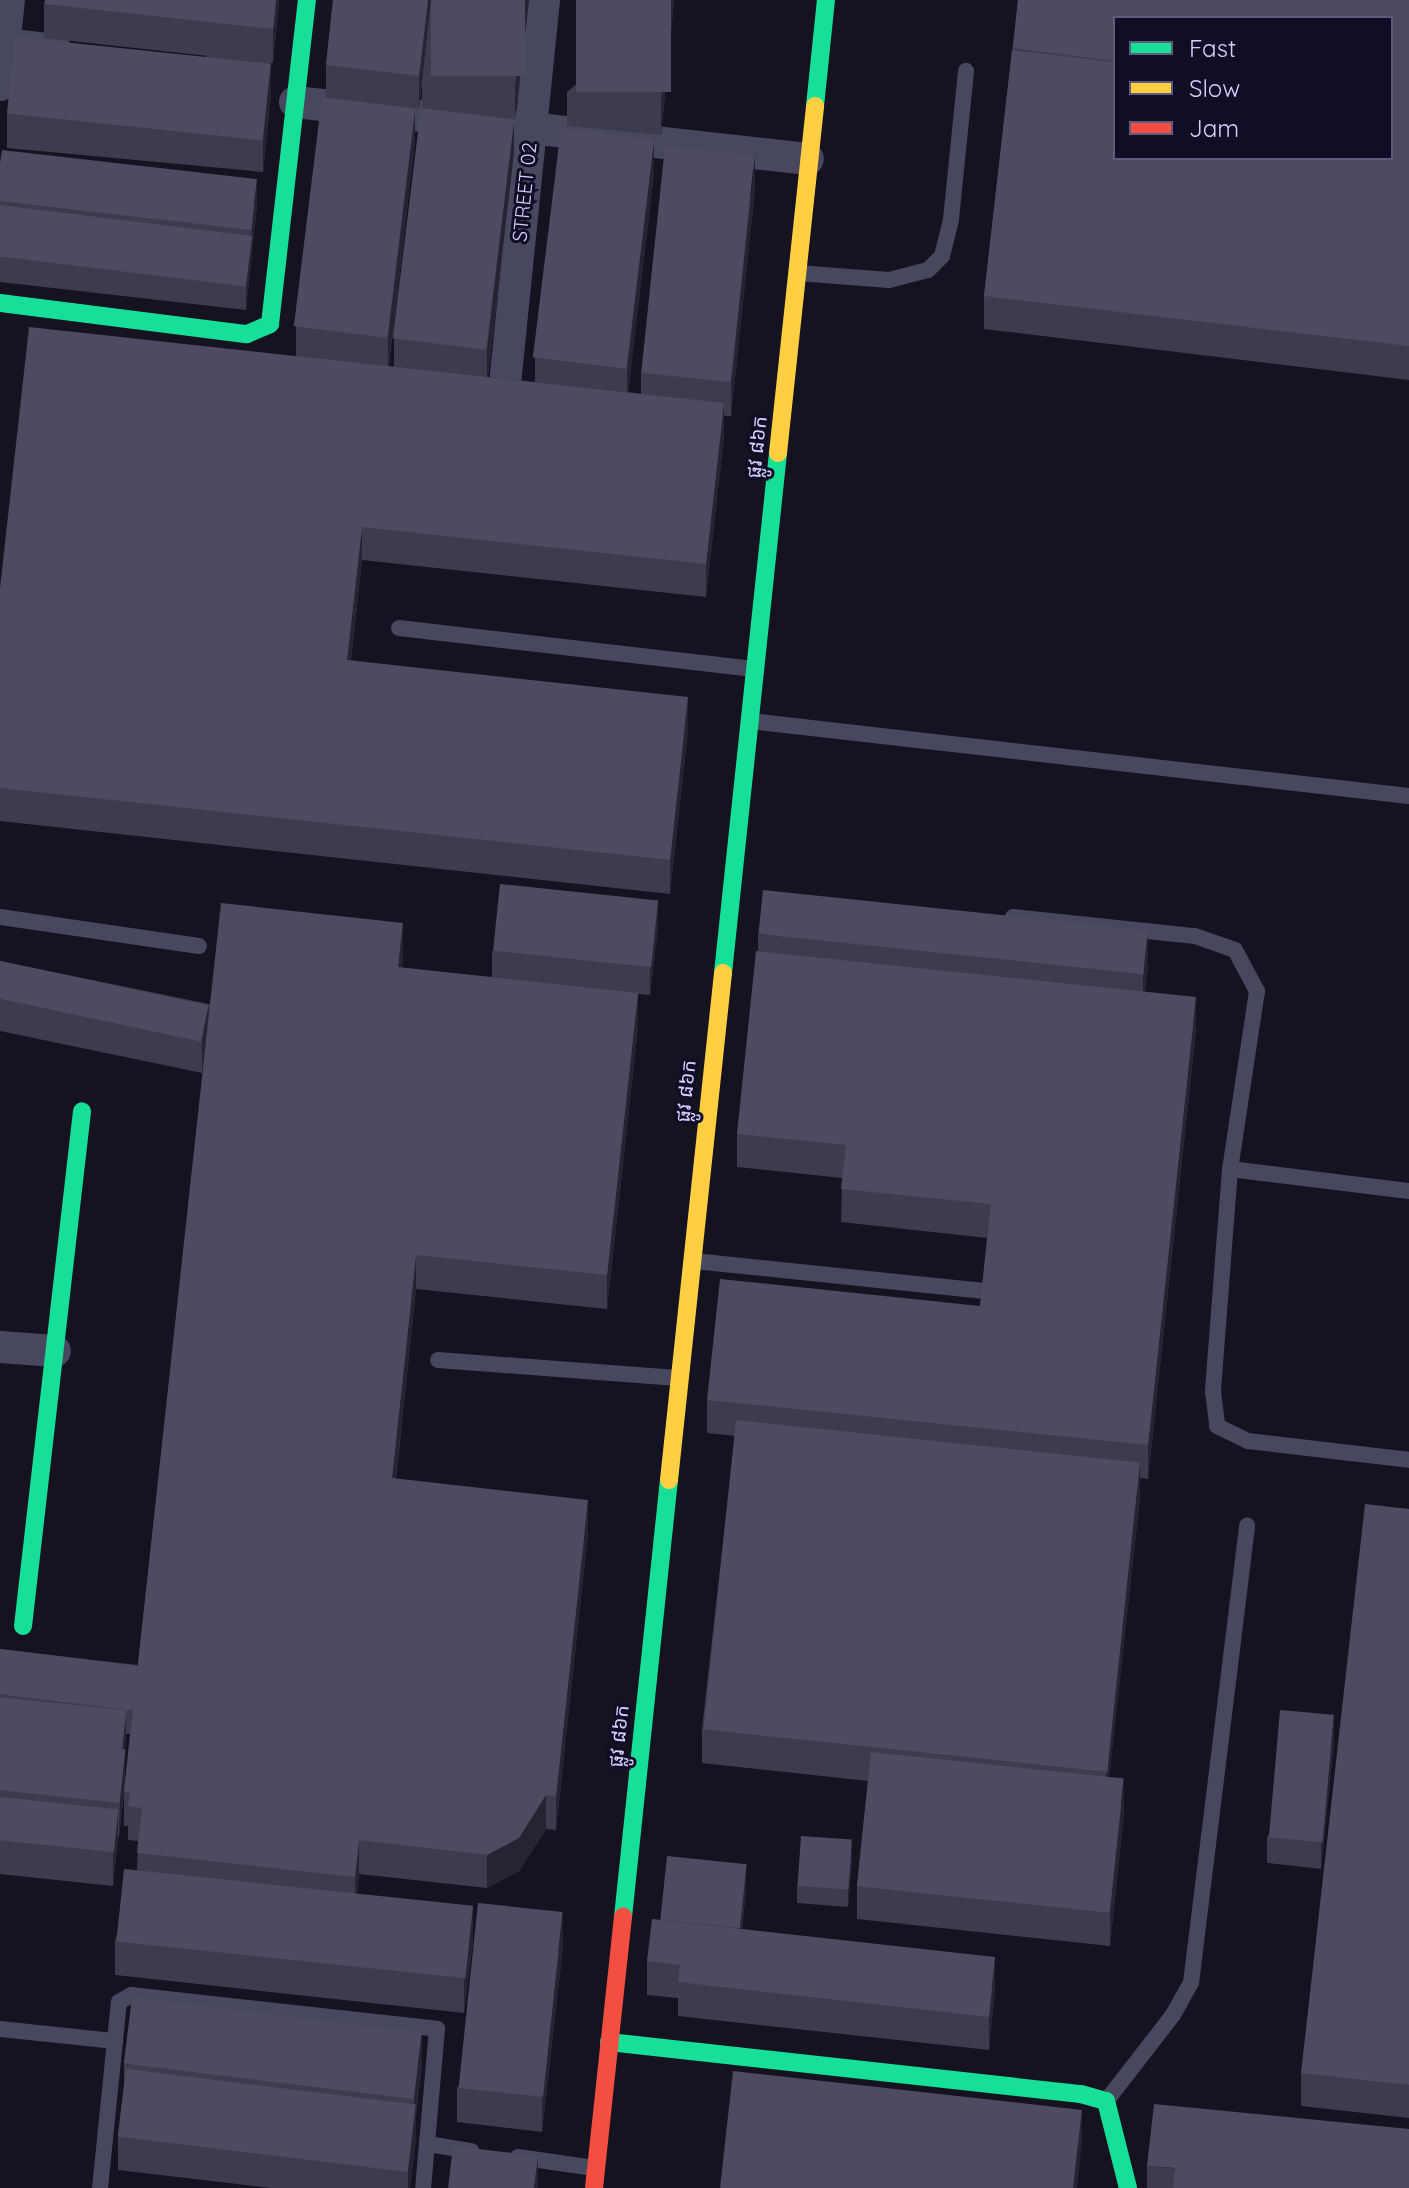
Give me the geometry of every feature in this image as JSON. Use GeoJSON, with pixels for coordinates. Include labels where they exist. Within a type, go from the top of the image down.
{"type":"FeatureCollection","features":[{"type":"Feature","properties":{"kind":"street"},"geometry":{"type":"LineString","coordinates":[[0,85],[9,0]]}},
{"type":"Feature","properties":{"kind":"street"},"geometry":{"type":"LineString","coordinates":[[0,303],[247,334],[270,324],[285,190],[287,85],[307,0]]}},
{"type":"Feature","properties":{"kind":"street","name":"STREET 02"},"geometry":{"type":"LineString","coordinates":[[505,384],[544,0]]}},
{"type":"Feature","properties":{"kind":"street","name":"ផ្លូវ ៨៦ក"},"geometry":{"type":"LineString","coordinates":[[594,2188],[689,1260],[826,0]]}},
{"type":"Feature","properties":{"kind":"street"},"geometry":{"type":"LineString","coordinates":[[4,44],[81,53]]}},
{"type":"Feature","properties":{"kind":"street"},"geometry":{"type":"LineString","coordinates":[[287,85],[531,127],[808,159]]}},
{"type":"Feature","properties":{"kind":"street"},"geometry":{"type":"LineString","coordinates":[[253,187],[285,190]]}},
{"type":"Feature","properties":{"kind":"street"},"geometry":{"type":"LineString","coordinates":[[23,1626],[82,1111]]}},
{"type":"Feature","properties":{"kind":"street"},"geometry":{"type":"LineString","coordinates":[[0,1347],[55,1351]]}},
{"type":"Feature","properties":{"kind":"street"},"geometry":{"type":"LineString","coordinates":[[609,2042],[1081,2094],[1106,2101],[1128,2188]]}},
{"type":"Feature","properties":{"kind":"lane"},"geometry":{"type":"LineString","coordinates":[[797,273],[889,280],[928,270],[942,256],[951,219],[966,71]]}},
{"type":"Feature","properties":{"kind":"lane"},"geometry":{"type":"LineString","coordinates":[[399,628],[754,669]]}},
{"type":"Feature","properties":{"kind":"lane"},"geometry":{"type":"LineString","coordinates":[[748,721],[1409,796]]}},
{"type":"Feature","properties":{"kind":"lane"},"geometry":{"type":"LineString","coordinates":[[729,889],[754,891]]}},
{"type":"Feature","properties":{"kind":"lane"},"geometry":{"type":"LineString","coordinates":[[994,916],[1195,936],[1235,950],[1257,991],[1230,1169],[1213,1391],[1217,1426],[1248,1441],[1409,1460]]}},
{"type":"Feature","properties":{"kind":"lane"},"geometry":{"type":"LineString","coordinates":[[0,917],[199,946]]}},
{"type":"Feature","properties":{"kind":"lane"},"geometry":{"type":"LineString","coordinates":[[1230,1169],[1409,1191]]}},
{"type":"Feature","properties":{"kind":"lane"},"geometry":{"type":"LineString","coordinates":[[689,1260],[984,1291]]}},
{"type":"Feature","properties":{"kind":"lane"},"geometry":{"type":"LineString","coordinates":[[438,1360],[677,1378]]}},
{"type":"Feature","properties":{"kind":"lane"},"geometry":{"type":"LineString","coordinates":[[1106,2101],[1173,2015],[1191,1983],[1247,1525]]}},
{"type":"Feature","properties":{"kind":"lane"},"geometry":{"type":"LineString","coordinates":[[100,2188],[115,2041],[124,1995],[433,2027],[439,2034],[423,2188]]}},
{"type":"Feature","properties":{"kind":"lane"},"geometry":{"type":"LineString","coordinates":[[0,2029],[115,2041]]}},
{"type":"Feature","properties":{"kind":"lane"},"geometry":{"type":"LineString","coordinates":[[428,2144],[596,2168]]}},
{"type":"Feature","properties":{"kind":"building"},"geometry":{"type":"Polygon","coordinates":[[[45,0],[276,0],[273,29],[44,4],[45,0]]]}},
{"type":"Feature","properties":{"kind":"building"},"geometry":{"type":"Polygon","coordinates":[[[333,0],[428,0],[419,76],[326,65],[333,0]]]}},
{"type":"Feature","properties":{"kind":"building"},"geometry":{"type":"Polygon","coordinates":[[[431,0],[525,0],[525,76],[431,76],[431,0]]]}},
{"type":"Feature","properties":{"kind":"building"},"geometry":{"type":"Polygon","coordinates":[[[576,0],[671,0],[671,92],[576,92],[576,0]]]}},
{"type":"Feature","properties":{"kind":"building"},"geometry":{"type":"Polygon","coordinates":[[[1018,0],[1409,0],[1409,346],[984,296],[1012,50],[1113,62],[1113,160],[1393,160],[1393,16],[1113,16],[1113,61],[1013,48],[1018,0]]]}},
{"type":"Feature","properties":{"kind":"building"},"geometry":{"type":"Polygon","coordinates":[[[15,37],[271,64],[263,140],[7,114],[15,37]]]}},
{"type":"Feature","properties":{"kind":"building"},"geometry":{"type":"Polygon","coordinates":[[[322,97],[415,108],[387,338],[294,326],[322,97]]]}},
{"type":"Feature","properties":{"kind":"building"},"geometry":{"type":"Polygon","coordinates":[[[421,108],[514,119],[486,350],[393,338],[421,108]]]}},
{"type":"Feature","properties":{"kind":"building"},"geometry":{"type":"Polygon","coordinates":[[[561,128],[654,139],[626,369],[533,357],[561,128]]]}},
{"type":"Feature","properties":{"kind":"building"},"geometry":{"type":"Polygon","coordinates":[[[665,146],[755,155],[731,382],[641,373],[665,146]]]}},
{"type":"Feature","properties":{"kind":"building"},"geometry":{"type":"Polygon","coordinates":[[[2,150],[257,179],[251,230],[0,201],[2,150]]]}},
{"type":"Feature","properties":{"kind":"building"},"geometry":{"type":"Polygon","coordinates":[[[0,205],[252,236],[246,287],[0,256],[0,205]]]}},
{"type":"Feature","properties":{"kind":"building"},"geometry":{"type":"Polygon","coordinates":[[[29,327],[724,403],[706,564],[362,527],[347,660],[688,697],[670,860],[0,788],[0,588],[29,327]]]}},
{"type":"Feature","properties":{"kind":"building"},"geometry":{"type":"Polygon","coordinates":[[[500,884],[658,901],[651,967],[493,951],[500,884]]]}},
{"type":"Feature","properties":{"kind":"building"},"geometry":{"type":"Polygon","coordinates":[[[763,890],[1148,930],[1143,974],[758,934],[763,890]]]}},
{"type":"Feature","properties":{"kind":"building"},"geometry":{"type":"Polygon","coordinates":[[[221,903],[403,923],[398,967],[638,993],[607,1275],[416,1255],[392,1478],[588,1500],[556,1796],[546,1795],[519,1838],[487,1855],[359,1840],[355,1877],[137,1853],[142,1808],[128,1806],[130,1793],[124,1792],[221,903]]]}},
{"type":"Feature","properties":{"kind":"building"},"geometry":{"type":"Polygon","coordinates":[[[756,951],[1196,997],[1148,1445],[707,1400],[720,1279],[980,1306],[991,1204],[841,1189],[846,1145],[737,1134],[756,951]]]}},
{"type":"Feature","properties":{"kind":"building"},"geometry":{"type":"Polygon","coordinates":[[[0,961],[208,1005],[201,1041],[0,999],[0,961]]]}},
{"type":"Feature","properties":{"kind":"building"},"geometry":{"type":"Polygon","coordinates":[[[736,1420],[1140,1462],[1107,1772],[703,1729],[736,1420]]]}},
{"type":"Feature","properties":{"kind":"building"},"geometry":{"type":"Polygon","coordinates":[[[1365,1504],[1409,1509],[1409,2085],[1301,2073],[1365,1504]]]}},
{"type":"Feature","properties":{"kind":"building"},"geometry":{"type":"Polygon","coordinates":[[[0,1649],[138,1666],[132,1711],[0,1694],[0,1649]]]}},
{"type":"Feature","properties":{"kind":"building"},"geometry":{"type":"Polygon","coordinates":[[[0,1697],[126,1710],[122,1749],[0,1736],[0,1697]]]}},
{"type":"Feature","properties":{"kind":"building"},"geometry":{"type":"Polygon","coordinates":[[[1280,1710],[1334,1715],[1323,1842],[1269,1838],[1280,1710]]]}},
{"type":"Feature","properties":{"kind":"building"},"geometry":{"type":"Polygon","coordinates":[[[0,1736],[125,1749],[120,1803],[0,1790],[0,1736]]]}},
{"type":"Feature","properties":{"kind":"building"},"geometry":{"type":"Polygon","coordinates":[[[871,1752],[1124,1779],[1109,1913],[857,1886],[871,1752]]]}},
{"type":"Feature","properties":{"kind":"building"},"geometry":{"type":"Polygon","coordinates":[[[0,1797],[118,1809],[114,1852],[0,1840],[0,1797]]]}},
{"type":"Feature","properties":{"kind":"building"},"geometry":{"type":"Polygon","coordinates":[[[801,1836],[852,1840],[848,1889],[798,1886],[801,1836]]]}},
{"type":"Feature","properties":{"kind":"building"},"geometry":{"type":"Polygon","coordinates":[[[667,1856],[747,1864],[740,1928],[660,1920],[667,1856]]]}},
{"type":"Feature","properties":{"kind":"building"},"geometry":{"type":"Polygon","coordinates":[[[124,1869],[473,1906],[465,1978],[116,1942],[124,1869]]]}},
{"type":"Feature","properties":{"kind":"building"},"geometry":{"type":"Polygon","coordinates":[[[478,1903],[563,1912],[543,2097],[459,2088],[478,1903]]]}},
{"type":"Feature","properties":{"kind":"building"},"geometry":{"type":"Polygon","coordinates":[[[652,1919],[995,1957],[989,2017],[678,1982],[680,1965],[647,1961],[652,1919]]]}},
{"type":"Feature","properties":{"kind":"building"},"geometry":{"type":"Polygon","coordinates":[[[132,1997],[422,2033],[414,2099],[124,2064],[132,1997]]]}},
{"type":"Feature","properties":{"kind":"building"},"geometry":{"type":"Polygon","coordinates":[[[126,2069],[416,2105],[408,2172],[118,2136],[126,2069]]]}},
{"type":"Feature","properties":{"kind":"building"},"geometry":{"type":"Polygon","coordinates":[[[733,2071],[1082,2110],[1073,2188],[720,2188],[733,2071]]]}},
{"type":"Feature","properties":{"kind":"building"},"geometry":{"type":"Polygon","coordinates":[[[1154,2104],[1409,2129],[1409,2188],[1173,2188],[1175,2168],[1147,2166],[1154,2104]]]}},
{"type":"Feature","properties":{"kind":"building"},"geometry":{"type":"Polygon","coordinates":[[[453,2146],[538,2156],[534,2188],[448,2188],[453,2146]]]}},
{"type":"Feature","properties":{"kind":"traffic: fast"},"geometry":{"type":"LineString","coordinates":[[0,303],[247,334],[270,324],[307,0]]}},
{"type":"Feature","properties":{"kind":"traffic: fast"},"geometry":{"type":"LineString","coordinates":[[815,106],[826,0]]}},
{"type":"Feature","properties":{"kind":"traffic: fast"},"geometry":{"type":"LineString","coordinates":[[723,973],[778,453]]}},
{"type":"Feature","properties":{"kind":"traffic: fast"},"geometry":{"type":"LineString","coordinates":[[23,1626],[82,1111]]}},
{"type":"Feature","properties":{"kind":"traffic: fast"},"geometry":{"type":"LineString","coordinates":[[623,1917],[669,1480]]}},
{"type":"Feature","properties":{"kind":"traffic: fast"},"geometry":{"type":"LineString","coordinates":[[609,2042],[1081,2094],[1106,2101],[1128,2188]]}},
{"type":"Feature","properties":{"kind":"traffic: slow"},"geometry":{"type":"LineString","coordinates":[[778,453],[815,106]]}},
{"type":"Feature","properties":{"kind":"traffic: slow"},"geometry":{"type":"LineString","coordinates":[[669,1480],[723,973]]}},
{"type":"Feature","properties":{"kind":"traffic: jam"},"geometry":{"type":"LineString","coordinates":[[594,2188],[623,1917]]}}]}
